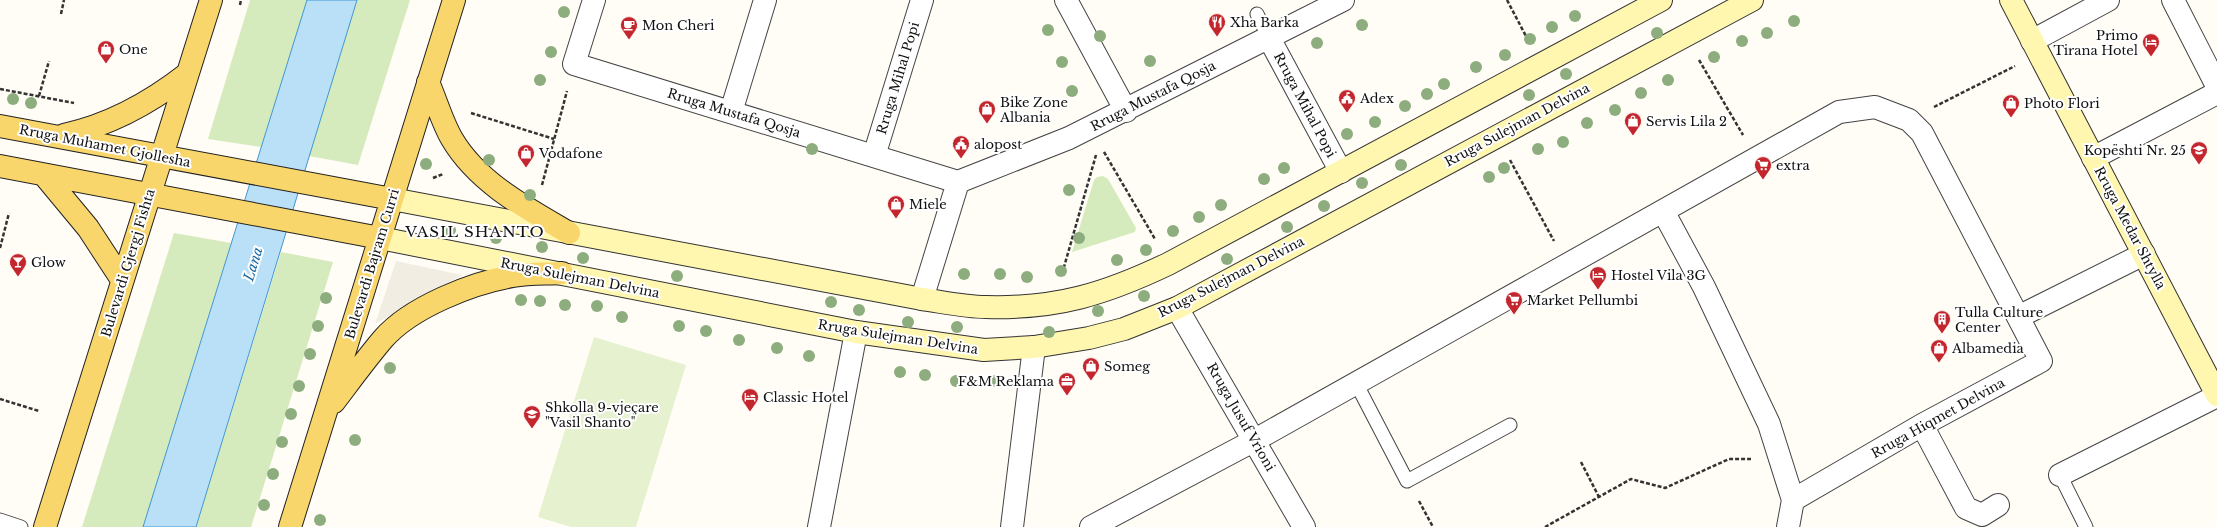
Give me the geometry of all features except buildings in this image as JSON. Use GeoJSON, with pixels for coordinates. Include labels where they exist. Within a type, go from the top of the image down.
{"type":"FeatureCollection","features":[{"type":"Feature","properties":{"kind":"main road","name":"Bulevardi Gjergj Fishta"},"geometry":{"type":"LineString","coordinates":[[45,527],[211,0]]}},
{"type":"Feature","properties":{"kind":"main road","name":"Bulevardi Bajram Curri"},"geometry":{"type":"LineString","coordinates":[[290,527],[454,0]]}},
{"type":"Feature","properties":{"kind":"main road"},"geometry":{"type":"LineString","coordinates":[[392,200],[922,299],[985,307],[1038,306],[1087,297],[1127,283],[1168,264],[1661,0]]}},
{"type":"Feature","properties":{"kind":"main road","name":"Rruga Sulejman Delvina"},"geometry":{"type":"LineString","coordinates":[[149,195],[562,273],[856,332],[984,350],[1034,347],[1089,338],[1124,329],[1177,308],[1684,35],[1752,0]]}},
{"type":"Feature","properties":{"kind":"main road","name":"Rruga Medar Shtylla"},"geometry":{"type":"LineString","coordinates":[[2011,0],[2217,396]]}},
{"type":"Feature","properties":{"kind":"main road"},"geometry":{"type":"LineString","coordinates":[[56,136],[91,129],[123,114],[159,96],[187,74]]}},
{"type":"Feature","properties":{"kind":"main road"},"geometry":{"type":"LineString","coordinates":[[428,82],[451,138],[470,162],[509,199],[569,233]]}},
{"type":"Feature","properties":{"kind":"main road","name":"Rruga Muhamet Gjollesha"},"geometry":{"type":"LineString","coordinates":[[0,126],[392,200]]}},
{"type":"Feature","properties":{"kind":"main road"},"geometry":{"type":"LineString","coordinates":[[0,166],[149,195]]}},
{"type":"Feature","properties":{"kind":"main road"},"geometry":{"type":"LineString","coordinates":[[44,175],[88,228],[122,280]]}},
{"type":"Feature","properties":{"kind":"main road"},"geometry":{"type":"LineString","coordinates":[[325,414],[384,338],[405,320],[432,304],[470,288],[513,276],[562,273]]}},
{"type":"Feature","properties":{"kind":"street"},"geometry":{"type":"LineString","coordinates":[[574,64],[594,0]]}},
{"type":"Feature","properties":{"kind":"street"},"geometry":{"type":"LineString","coordinates":[[731,112],[765,0]]}},
{"type":"Feature","properties":{"kind":"street","name":"Rruga Mihal Popi"},"geometry":{"type":"LineString","coordinates":[[874,156],[922,0]]}},
{"type":"Feature","properties":{"kind":"street"},"geometry":{"type":"LineString","coordinates":[[1066,0],[1126,111]]}},
{"type":"Feature","properties":{"kind":"street","name":"Rruga Mustafa Qosja"},"geometry":{"type":"LineString","coordinates":[[574,64],[958,182],[1094,137],[1126,111],[1343,0]]}},
{"type":"Feature","properties":{"kind":"street"},"geometry":{"type":"LineString","coordinates":[[2035,47],[2108,0]]}},
{"type":"Feature","properties":{"kind":"street"},"geometry":{"type":"LineString","coordinates":[[2173,0],[2217,86]]}},
{"type":"Feature","properties":{"kind":"street","name":"Rruga Mihal Popi"},"geometry":{"type":"LineString","coordinates":[[1269,38],[1341,172]]}},
{"type":"Feature","properties":{"kind":"street"},"geometry":{"type":"LineString","coordinates":[[2093,158],[2217,93]]}},
{"type":"Feature","properties":{"kind":"street"},"geometry":{"type":"LineString","coordinates":[[1091,527],[1255,440],[1839,112],[1875,107],[1916,126]]}},
{"type":"Feature","properties":{"kind":"street","name":"Rruga Hiqmet Delvina"},"geometry":{"type":"LineString","coordinates":[[1793,500],[1922,425],[2041,361],[1916,126]]}},
{"type":"Feature","properties":{"kind":"street"},"geometry":{"type":"LineString","coordinates":[[922,299],[958,182]]}},
{"type":"Feature","properties":{"kind":"street"},"geometry":{"type":"LineString","coordinates":[[1664,211],[1704,286],[1769,424],[1793,500],[1788,527]]}},
{"type":"Feature","properties":{"kind":"street"},"geometry":{"type":"LineString","coordinates":[[2018,317],[2144,254]]}},
{"type":"Feature","properties":{"kind":"street","name":"Rruga Jusuf Vrioni"},"geometry":{"type":"LineString","coordinates":[[1177,308],[1255,440],[1304,527]]}},
{"type":"Feature","properties":{"kind":"street"},"geometry":{"type":"LineString","coordinates":[[818,527],[856,332]]}},
{"type":"Feature","properties":{"kind":"street"},"geometry":{"type":"LineString","coordinates":[[1012,527],[1034,347]]}},
{"type":"Feature","properties":{"kind":"street","name":"Rruga Medar Shtylla"},"geometry":{"type":"LineString","coordinates":[[2060,475],[2217,396]]}},
{"type":"Feature","properties":{"kind":"street"},"geometry":{"type":"LineString","coordinates":[[1922,425],[1966,508],[1982,515],[1998,505]]}},
{"type":"Feature","properties":{"kind":"lane"},"geometry":{"type":"LineString","coordinates":[[1257,14],[1269,38]]}},
{"type":"Feature","properties":{"kind":"lane"},"geometry":{"type":"LineString","coordinates":[[1356,383],[1407,481],[1510,425]]}},
{"type":"Feature","properties":{"kind":"lane"},"geometry":{"type":"LineString","coordinates":[[2060,475],[2086,527]]}},
{"type":"Feature","properties":{"kind":"lane"},"geometry":{"type":"LineString","coordinates":[[0,520],[21,527]]}},
{"type":"Feature","properties":{"kind":"path"},"geometry":{"type":"LineString","coordinates":[[61,14],[64,0]]}},
{"type":"Feature","properties":{"kind":"path"},"geometry":{"type":"LineString","coordinates":[[1507,0],[1529,42]]}},
{"type":"Feature","properties":{"kind":"path"},"geometry":{"type":"LineString","coordinates":[[1684,35],[1756,158]]}},
{"type":"Feature","properties":{"kind":"path"},"geometry":{"type":"LineString","coordinates":[[1916,126],[2035,47]]}},
{"type":"Feature","properties":{"kind":"path"},"geometry":{"type":"LineString","coordinates":[[39,96],[49,61]]}},
{"type":"Feature","properties":{"kind":"path"},"geometry":{"type":"LineString","coordinates":[[541,190],[574,64]]}},
{"type":"Feature","properties":{"kind":"path"},"geometry":{"type":"LineString","coordinates":[[0,88],[75,103]]}},
{"type":"Feature","properties":{"kind":"path"},"geometry":{"type":"LineString","coordinates":[[465,112],[554,139]]}},
{"type":"Feature","properties":{"kind":"path"},"geometry":{"type":"LineString","coordinates":[[1497,136],[1567,264]]}},
{"type":"Feature","properties":{"kind":"path"},"geometry":{"type":"LineString","coordinates":[[1094,137],[1155,240]]}},
{"type":"Feature","properties":{"kind":"path"},"geometry":{"type":"LineString","coordinates":[[1060,282],[1094,137]]}},
{"type":"Feature","properties":{"kind":"path"},"geometry":{"type":"LineString","coordinates":[[429,180],[449,172]]}},
{"type":"Feature","properties":{"kind":"path"},"geometry":{"type":"LineString","coordinates":[[0,248],[9,213]]}},
{"type":"Feature","properties":{"kind":"path"},"geometry":{"type":"LineString","coordinates":[[0,399],[39,411]]}},
{"type":"Feature","properties":{"kind":"path"},"geometry":{"type":"LineString","coordinates":[[1545,527],[1631,479],[1665,488],[1729,459],[1780,460]]}},
{"type":"Feature","properties":{"kind":"path"},"geometry":{"type":"LineString","coordinates":[[1581,462],[1599,497]]}},
{"type":"Feature","properties":{"kind":"path"},"geometry":{"type":"LineString","coordinates":[[1407,481],[1433,527]]}},
{"type":"Feature","properties":{"kind":"green space"},"geometry":{"type":"Polygon","coordinates":[[[250,0],[307,0],[261,147],[208,139],[250,0]]]}},
{"type":"Feature","properties":{"kind":"green space"},"geometry":{"type":"Polygon","coordinates":[[[357,0],[410,0],[358,165],[309,156],[357,0]]]}},
{"type":"Feature","properties":{"kind":"green space"},"geometry":{"type":"Polygon","coordinates":[[[1103,176],[1108,179],[1136,228],[1135,232],[1072,252],[1094,180],[1097,177],[1103,176]]]}},
{"type":"Feature","properties":{"kind":"green space"},"geometry":{"type":"Polygon","coordinates":[[[174,233],[231,243],[143,527],[82,527],[174,233]]]}},
{"type":"Feature","properties":{"kind":"green space"},"geometry":{"type":"Polygon","coordinates":[[[281,252],[333,262],[251,527],[196,527],[281,252]]]}},
{"type":"Feature","properties":{"kind":"green space"},"geometry":{"type":"Polygon","coordinates":[[[594,337],[686,365],[636,527],[571,527],[538,517],[594,337]]]}},
{"type":"Feature","properties":{"kind":"shaded area"},"geometry":{"type":"Polygon","coordinates":[[[396,261],[462,275],[375,324],[396,261]]]}},
{"type":"Feature","properties":{"kind":"water","name":"Lana"},"geometry":{"type":"Polygon","coordinates":[[[307,0],[357,0],[196,527],[143,527],[307,0]]]}},
{"type":"Feature","properties":{"kind":"place","name":"Xha Barka"},"geometry":{"type":"Point","coordinates":[1217,37]}},
{"type":"Feature","properties":{"kind":"place","name":"Mon Cheri"},"geometry":{"type":"Point","coordinates":[629,40]}},
{"type":"Feature","properties":{"kind":"place","name":"Primo Tirana Hotel"},"geometry":{"type":"Point","coordinates":[2151,57]}},
{"type":"Feature","properties":{"kind":"place","name":"One"},"geometry":{"type":"Point","coordinates":[106,64]}},
{"type":"Feature","properties":{"kind":"place","name":"Adex"},"geometry":{"type":"Point","coordinates":[1347,113]}},
{"type":"Feature","properties":{"kind":"place","name":"Photo Flori"},"geometry":{"type":"Point","coordinates":[2011,118]}},
{"type":"Feature","properties":{"kind":"place","name":"Bike Zone Albania"},"geometry":{"type":"Point","coordinates":[987,124]}},
{"type":"Feature","properties":{"kind":"place","name":"Servis Lila 2"},"geometry":{"type":"Point","coordinates":[1633,136]}},
{"type":"Feature","properties":{"kind":"place","name":"alopost"},"geometry":{"type":"Point","coordinates":[961,159]}},
{"type":"Feature","properties":{"kind":"place","name":"Kopështi Nr. 25"},"geometry":{"type":"Point","coordinates":[2199,165]}},
{"type":"Feature","properties":{"kind":"place","name":"Vodafone"},"geometry":{"type":"Point","coordinates":[526,168]}},
{"type":"Feature","properties":{"kind":"place","name":"extra"},"geometry":{"type":"Point","coordinates":[1763,180]}},
{"type":"Feature","properties":{"kind":"place","name":"Miele"},"geometry":{"type":"Point","coordinates":[896,219]}},
{"type":"Feature","properties":{"kind":"place","name":"Glow"},"geometry":{"type":"Point","coordinates":[18,277]}},
{"type":"Feature","properties":{"kind":"place","name":"Hostel Vila 3G"},"geometry":{"type":"Point","coordinates":[1598,290]}},
{"type":"Feature","properties":{"kind":"place","name":"Market Pellumbi"},"geometry":{"type":"Point","coordinates":[1514,315]}},
{"type":"Feature","properties":{"kind":"place","name":"Tulla Culture Center"},"geometry":{"type":"Point","coordinates":[1942,334]}},
{"type":"Feature","properties":{"kind":"place","name":"Albamedia"},"geometry":{"type":"Point","coordinates":[1939,363]}},
{"type":"Feature","properties":{"kind":"place","name":"Someg"},"geometry":{"type":"Point","coordinates":[1091,381]}},
{"type":"Feature","properties":{"kind":"place","name":"F&M Reklama"},"geometry":{"type":"Point","coordinates":[1067,396]}},
{"type":"Feature","properties":{"kind":"place","name":"Classic Hotel"},"geometry":{"type":"Point","coordinates":[750,412]}},
{"type":"Feature","properties":{"kind":"place","name":"Shkolla 9-vjeçare \"Vasil Shanto\""},"geometry":{"type":"Point","coordinates":[532,429]}},
{"type":"Feature","properties":{"kind":"district","name":"VASIL SHANTO"},"geometry":{"type":"Point","coordinates":[475,231]}}]}
